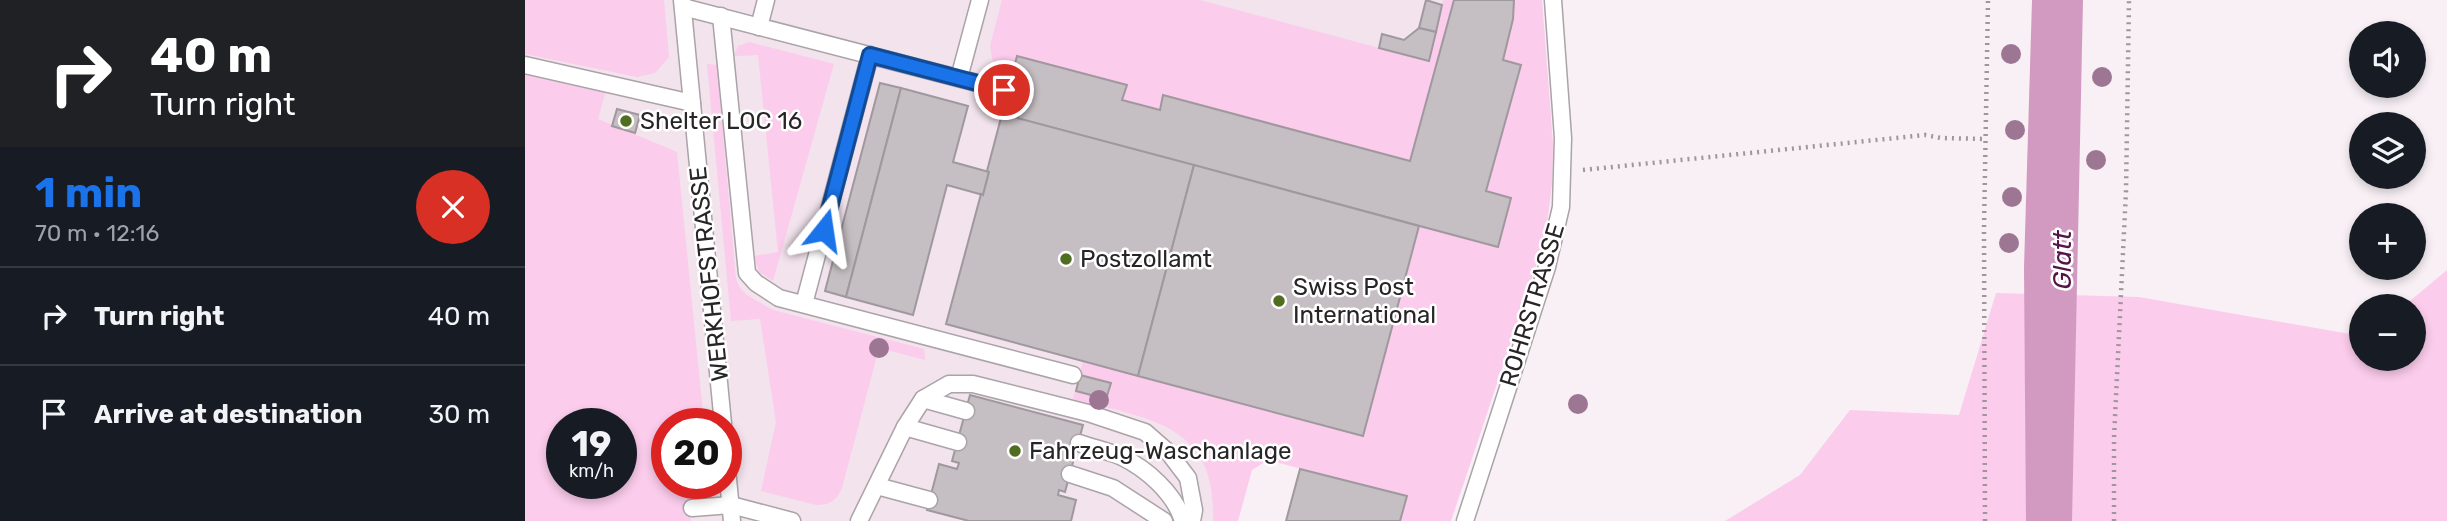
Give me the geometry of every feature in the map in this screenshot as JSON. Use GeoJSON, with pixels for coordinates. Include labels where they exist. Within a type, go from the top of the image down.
{"type":"FeatureCollection","features":[{"type":"Feature","properties":{"kind":"lane"},"geometry":{"type":"LineString","coordinates":[[759,27],[767,0]]}},
{"type":"Feature","properties":{"kind":"lane"},"geometry":{"type":"LineString","coordinates":[[959,78],[980,0]]}},
{"type":"Feature","properties":{"kind":"lane","name":"ROHRSTRASSE"},"geometry":{"type":"LineString","coordinates":[[1465,521],[1547,267],[1561,207],[1563,172],[1553,0]]}},
{"type":"Feature","properties":{"kind":"lane"},"geometry":{"type":"LineString","coordinates":[[682,3],[759,27],[1004,90]]}},
{"type":"Feature","properties":{"kind":"lane","name":"WERKHOFSTRASSE"},"geometry":{"type":"LineString","coordinates":[[682,3],[721,408]]}},
{"type":"Feature","properties":{"kind":"lane"},"geometry":{"type":"LineString","coordinates":[[721,16],[747,273],[756,283],[772,294],[804,304],[1073,375]]}},
{"type":"Feature","properties":{"kind":"lane"},"geometry":{"type":"LineString","coordinates":[[804,304],[870,55]]}},
{"type":"Feature","properties":{"kind":"lane"},"geometry":{"type":"LineString","coordinates":[[525,65],[692,103]]}},
{"type":"Feature","properties":{"kind":"lane"},"geometry":{"type":"LineString","coordinates":[[859,521],[905,427],[923,399],[949,384],[973,384],[1088,413],[1145,432],[1169,453],[1188,478],[1194,510],[1192,521]]}},
{"type":"Feature","properties":{"kind":"lane"},"geometry":{"type":"LineString","coordinates":[[923,399],[966,411]]}},
{"type":"Feature","properties":{"kind":"lane"},"geometry":{"type":"LineString","coordinates":[[905,427],[958,442]]}},
{"type":"Feature","properties":{"kind":"lane"},"geometry":{"type":"LineString","coordinates":[[1079,443],[1121,457],[1144,471],[1180,511],[1183,521]]}},
{"type":"Feature","properties":{"kind":"lane"},"geometry":{"type":"LineString","coordinates":[[1070,474],[1113,488],[1164,521]]}},
{"type":"Feature","properties":{"kind":"lane"},"geometry":{"type":"LineString","coordinates":[[877,486],[929,500]]}},
{"type":"Feature","properties":{"kind":"lane"},"geometry":{"type":"LineString","coordinates":[[692,508],[792,521]]}},
{"type":"Feature","properties":{"kind":"path"},"geometry":{"type":"LineString","coordinates":[[1985,521],[1984,229],[1987,0]]}},
{"type":"Feature","properties":{"kind":"path"},"geometry":{"type":"LineString","coordinates":[[2114,521],[2114,438],[2126,191],[2129,0]]}},
{"type":"Feature","properties":{"kind":"path"},"geometry":{"type":"LineString","coordinates":[[1563,172],[1925,135],[1986,139]]}},
{"type":"Feature","properties":{"kind":"shaded area"},"geometry":{"type":"Polygon","coordinates":[[[525,0],[1542,0],[1553,145],[1547,223],[1538,260],[1462,489],[1240,430],[1215,521],[525,521],[525,0]]]}},
{"type":"Feature","properties":{"kind":"shaded area"},"geometry":{"type":"Polygon","coordinates":[[[525,0],[664,0],[669,57],[655,73],[637,77],[525,54],[525,0]]]}},
{"type":"Feature","properties":{"kind":"shaded area"},"geometry":{"type":"Polygon","coordinates":[[[1002,0],[1200,0],[1428,61],[1443,0],[1454,0],[1410,161],[1163,96],[1160,110],[1122,100],[1127,86],[1017,57],[1014,69],[993,63],[990,46],[1002,0]]]}},
{"type":"Feature","properties":{"kind":"shaded area"},"geometry":{"type":"Polygon","coordinates":[[[1514,0],[1542,0],[1553,145],[1552,184],[1547,223],[1538,260],[1451,521],[1400,521],[1406,497],[1268,460],[1252,470],[1238,521],[1213,521],[1211,488],[1203,463],[1191,445],[1173,431],[1152,421],[1073,399],[1083,361],[1363,436],[1419,226],[1498,246],[1511,198],[1486,191],[1521,66],[1503,60],[1513,19],[1514,0]]]}},
{"type":"Feature","properties":{"kind":"shaded area"},"geometry":{"type":"Polygon","coordinates":[[[749,42],[834,64],[773,281],[759,272],[754,256],[778,252],[758,55],[734,56],[738,46],[749,42]]]}},
{"type":"Feature","properties":{"kind":"shaded area"},"geometry":{"type":"Polygon","coordinates":[[[707,64],[717,65],[736,279],[740,288],[773,310],[924,349],[925,360],[879,348],[842,488],[835,499],[825,504],[816,505],[761,491],[776,422],[760,319],[731,321],[707,64]]]}},
{"type":"Feature","properties":{"kind":"shaded area"},"geometry":{"type":"Polygon","coordinates":[[[525,73],[606,90],[598,119],[677,152],[703,408],[651,408],[651,499],[689,499],[691,521],[525,521],[525,73]]]}},
{"type":"Feature","properties":{"kind":"shaded area"},"geometry":{"type":"Polygon","coordinates":[[[2447,270],[2447,521],[1725,521],[1800,475],[1850,410],[1959,415],[1996,293],[2139,297],[2349,334],[2349,371],[2426,371],[2426,294],[2418,294],[2447,270]]]}},
{"type":"Feature","properties":{"kind":"water","name":"Glatt"},"geometry":{"type":"Polygon","coordinates":[[[2032,0],[2083,0],[2072,521],[2026,521],[2024,268],[2032,0]]]}},
{"type":"Feature","properties":{"kind":"building"},"geometry":{"type":"Polygon","coordinates":[[[1426,0],[1442,5],[1436,32],[1419,28],[1426,0]]]}},
{"type":"Feature","properties":{"kind":"building"},"geometry":{"type":"Polygon","coordinates":[[[1454,0],[1514,0],[1513,19],[1503,60],[1521,65],[1486,191],[1511,198],[1498,247],[1002,114],[1017,56],[1127,85],[1122,100],[1160,110],[1163,95],[1410,161],[1454,0]]]}},
{"type":"Feature","properties":{"kind":"building"},"geometry":{"type":"Polygon","coordinates":[[[1419,28],[1436,32],[1429,61],[1379,48],[1382,34],[1404,40],[1419,28]]]}},
{"type":"Feature","properties":{"kind":"building"},"geometry":{"type":"Polygon","coordinates":[[[880,83],[901,88],[846,297],[825,291],[880,83]]]}},
{"type":"Feature","properties":{"kind":"building"},"geometry":{"type":"Polygon","coordinates":[[[901,88],[968,106],[953,162],[989,172],[983,195],[947,185],[913,315],[846,297],[901,88]]]}},
{"type":"Feature","properties":{"kind":"building","name":"Shelter LOC 16"},"geometry":{"type":"Polygon","coordinates":[[[617,109],[640,115],[635,133],[612,126],[617,109]]]}},
{"type":"Feature","properties":{"kind":"building","name":"Postzollamt"},"geometry":{"type":"Polygon","coordinates":[[[1002,114],[1194,165],[1138,376],[946,324],[981,194],[983,195],[1002,114]]]}},
{"type":"Feature","properties":{"kind":"building","name":"Swiss Post International"},"geometry":{"type":"Polygon","coordinates":[[[1194,165],[1419,226],[1363,436],[1138,376],[1194,165]]]}},
{"type":"Feature","properties":{"kind":"building"},"geometry":{"type":"Polygon","coordinates":[[[1080,375],[1111,383],[1106,399],[1076,391],[1080,375]]]}},
{"type":"Feature","properties":{"kind":"building","name":"Fahrzeug-Waschanlage"},"geometry":{"type":"Polygon","coordinates":[[[970,395],[1083,425],[1065,492],[1059,490],[1058,495],[1076,500],[1071,521],[969,521],[927,510],[939,464],[957,469],[959,463],[952,461],[970,395]]]}},
{"type":"Feature","properties":{"kind":"building"},"geometry":{"type":"Polygon","coordinates":[[[1300,469],[1407,496],[1400,521],[1286,521],[1300,469]]]}},
{"type":"Feature","properties":{"kind":"place","name":"Shelter LOC 16"},"geometry":{"type":"Point","coordinates":[626,121]}},
{"type":"Feature","properties":{"kind":"place","name":"Postzollamt"},"geometry":{"type":"Point","coordinates":[1066,259]}},
{"type":"Feature","properties":{"kind":"place","name":"Swiss Post International"},"geometry":{"type":"Point","coordinates":[1279,301]}},
{"type":"Feature","properties":{"kind":"place","name":"Fahrzeug-Waschanlage"},"geometry":{"type":"Point","coordinates":[1015,451]}},
{"type":"Feature","properties":{"kind":"route"},"geometry":{"type":"LineString","coordinates":[[824,230],[870,55],[1004,90]]}}]}
